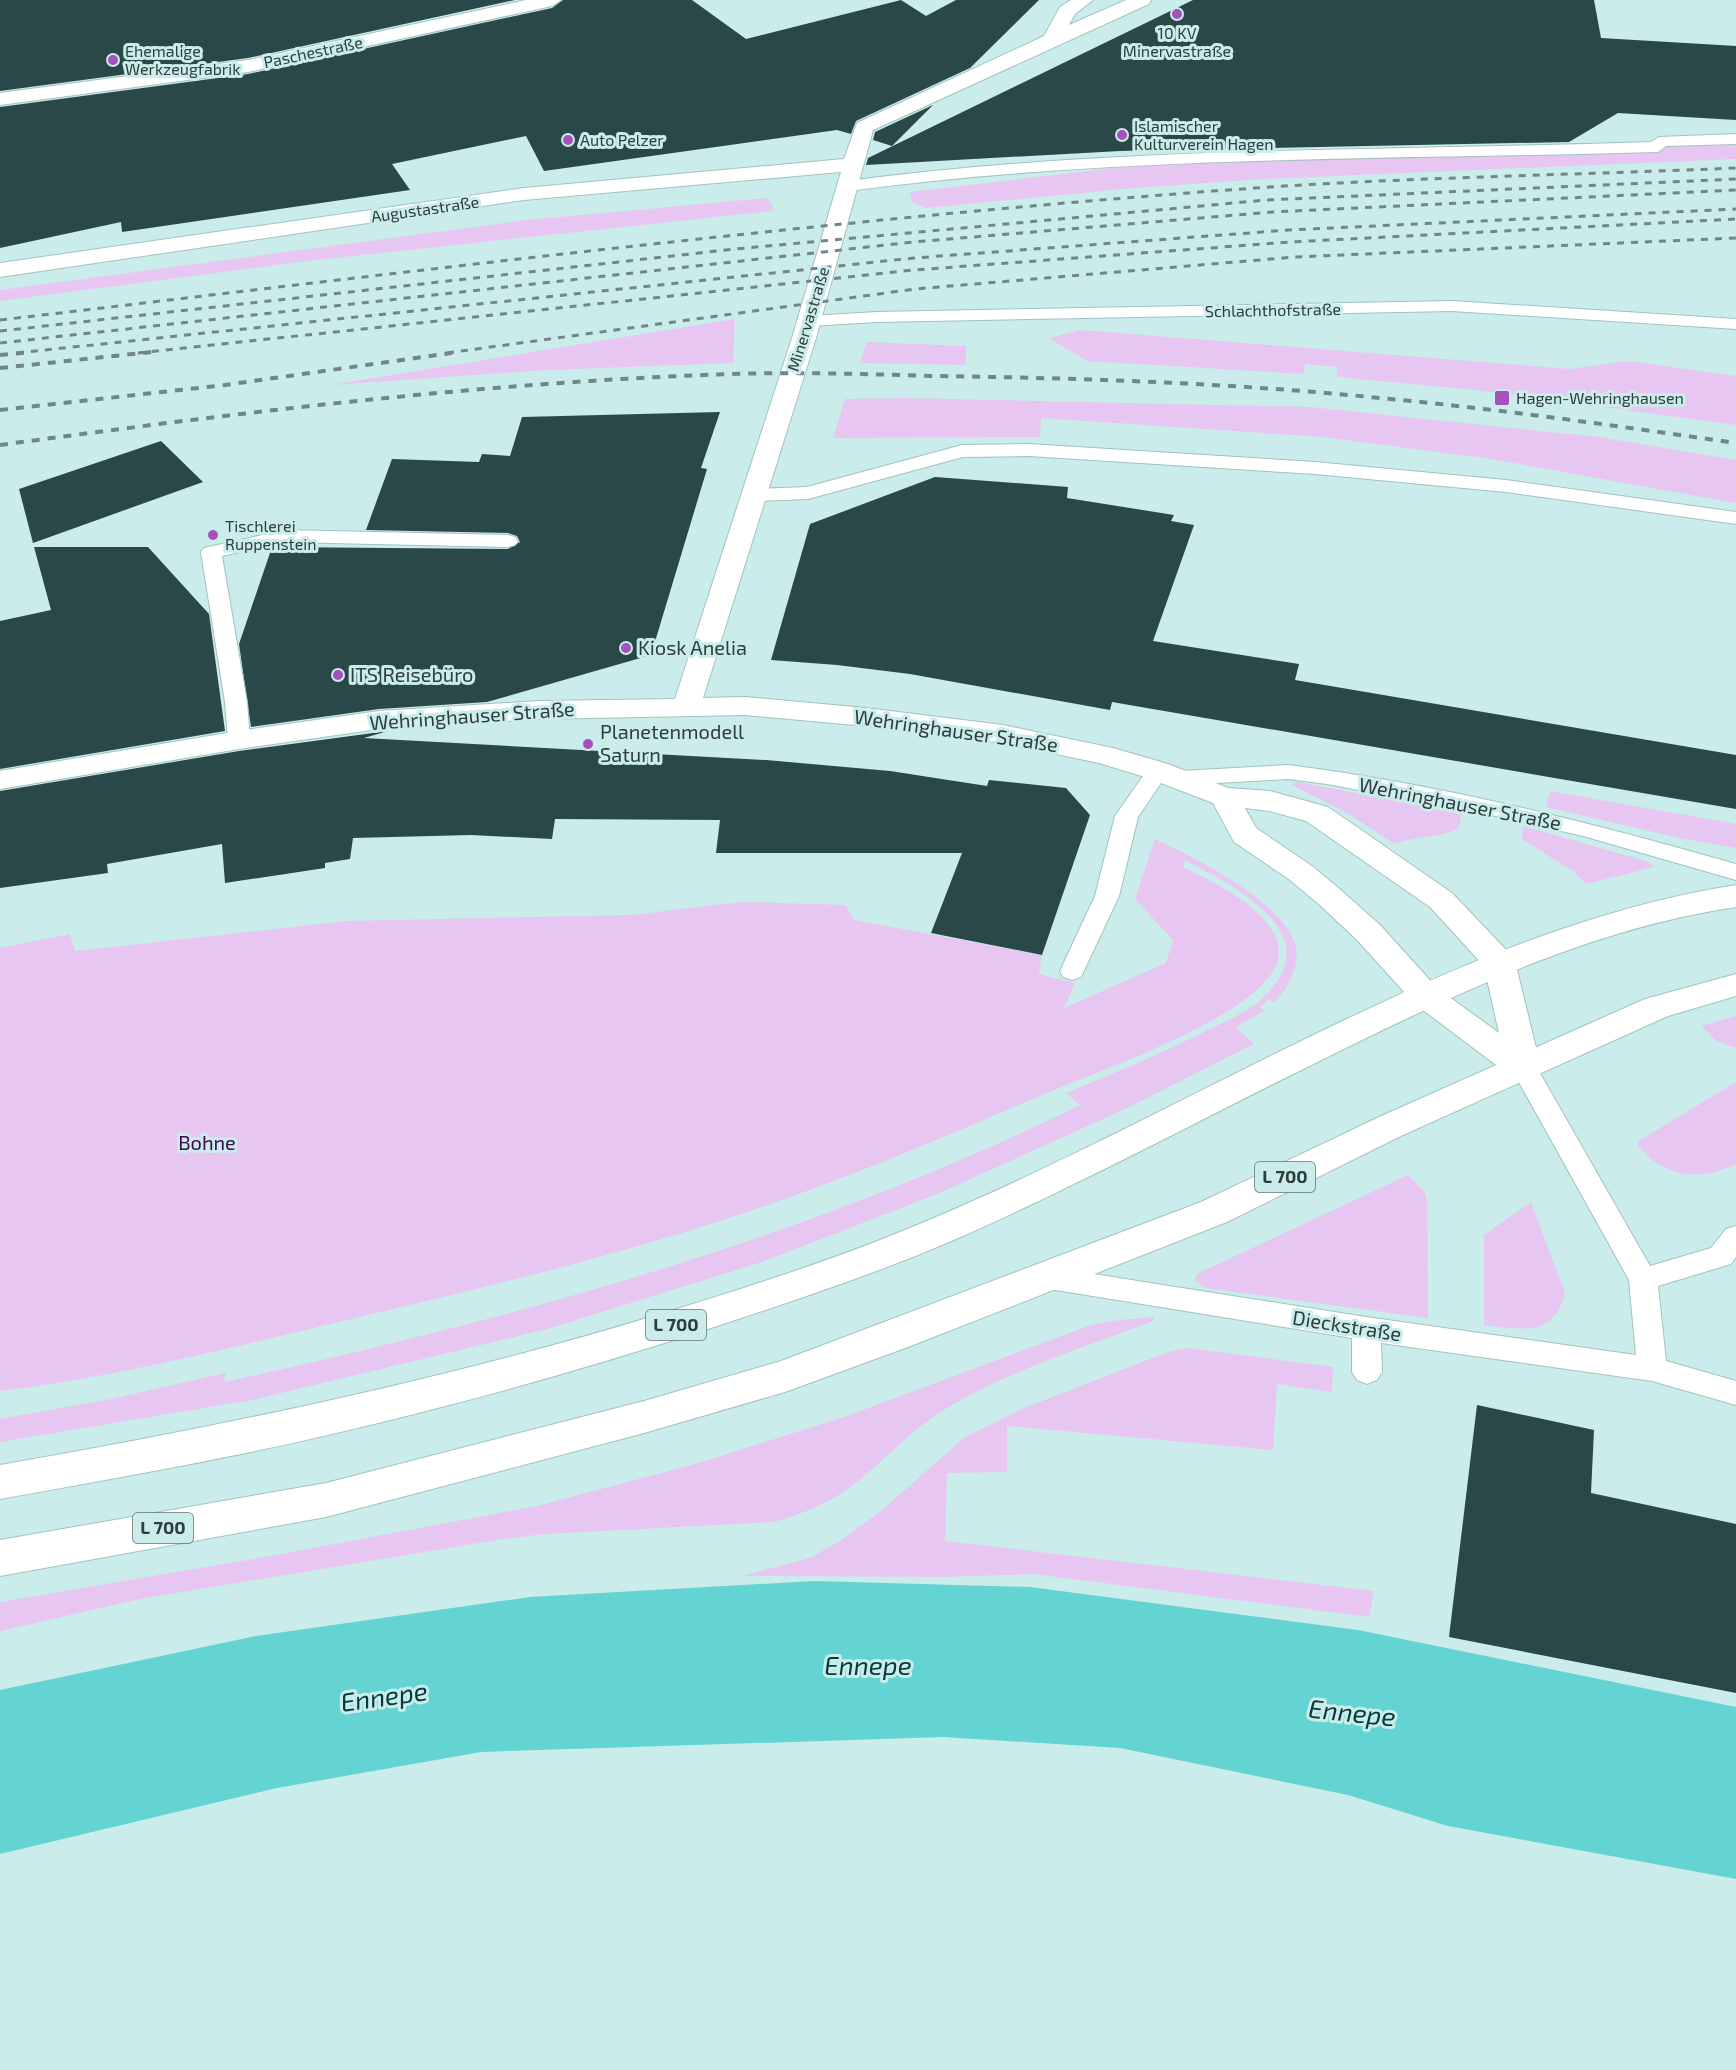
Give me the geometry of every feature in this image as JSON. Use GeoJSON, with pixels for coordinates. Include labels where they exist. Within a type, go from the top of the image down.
{"type":"FeatureCollection","features":[{"type":"Feature","properties":{"kind":"street","name":"Paschestraße"},"geometry":{"type":"LineString","coordinates":[[0,99],[248,66],[552,0]]}},
{"type":"Feature","properties":{"kind":"street"},"geometry":{"type":"LineString","coordinates":[[1052,40],[1067,11],[1084,0]]}},
{"type":"Feature","properties":{"kind":"street","name":"Minervastraße"},"geometry":{"type":"LineString","coordinates":[[686,707],[755,495],[777,415],[809,321],[864,127],[1142,0]]}},
{"type":"Feature","properties":{"kind":"street","name":"Augustastraße"},"geometry":{"type":"LineString","coordinates":[[0,270],[524,194],[850,176]]}},
{"type":"Feature","properties":{"kind":"street","name":"Wehringhauser Straße"},"geometry":{"type":"LineString","coordinates":[[0,780],[240,740],[379,720],[539,710],[756,707],[947,726],[1060,745],[1168,774],[1224,797],[1270,801],[1317,814],[1441,900],[1499,962],[1524,1068]]}},
{"type":"Feature","properties":{"kind":"street"},"geometry":{"type":"LineString","coordinates":[[1224,797],[1245,835],[1301,873],[1332,898],[1369,933],[1426,996],[1524,1068]]}},
{"type":"Feature","properties":{"kind":"street","name":"L 700"},"geometry":{"type":"LineString","coordinates":[[0,1482],[281,1430],[385,1405],[676,1325],[831,1273],[884,1254],[1026,1194],[1312,1050],[1499,962],[1595,927],[1658,911],[1736,896]]}},
{"type":"Feature","properties":{"kind":"street","name":"L 700"},"geometry":{"type":"LineString","coordinates":[[0,1558],[326,1500],[644,1417],[796,1372],[1214,1212],[1391,1126],[1524,1068],[1657,1006],[1736,985]]}},
{"type":"Feature","properties":{"kind":"lane"},"geometry":{"type":"LineString","coordinates":[[850,176],[917,176],[1184,160],[1541,152],[1658,147],[1659,142],[1736,139]]}},
{"type":"Feature","properties":{"kind":"lane","name":"Schlachthofstraße"},"geometry":{"type":"LineString","coordinates":[[809,321],[877,316],[1452,306],[1736,324]]}},
{"type":"Feature","properties":{"kind":"lane"},"geometry":{"type":"LineString","coordinates":[[755,495],[808,493],[962,451],[1029,450],[1315,468],[1506,486],[1736,518]]}},
{"type":"Feature","properties":{"kind":"lane"},"geometry":{"type":"LineString","coordinates":[[240,740],[211,552],[285,536],[508,541]]}},
{"type":"Feature","properties":{"kind":"lane","name":"Wehringhauser Straße"},"geometry":{"type":"LineString","coordinates":[[1168,774],[1288,772],[1327,777],[1574,826],[1736,872]]}},
{"type":"Feature","properties":{"kind":"lane"},"geometry":{"type":"LineString","coordinates":[[1072,971],[1107,896],[1127,816],[1168,774]]}},
{"type":"Feature","properties":{"kind":"lane"},"geometry":{"type":"LineString","coordinates":[[1524,1068],[1643,1279],[1652,1369]]}},
{"type":"Feature","properties":{"kind":"lane"},"geometry":{"type":"LineString","coordinates":[[1643,1279],[1721,1256],[1736,1237]]}},
{"type":"Feature","properties":{"kind":"lane","name":"Dieckstraße"},"geometry":{"type":"LineString","coordinates":[[1043,1277],[1366,1329],[1652,1369],[1736,1394]]}},
{"type":"Feature","properties":{"kind":"lane"},"geometry":{"type":"LineString","coordinates":[[1366,1329],[1367,1372]]}},
{"type":"Feature","properties":{"kind":"green space"},"geometry":{"type":"Polygon","coordinates":[[[1736,145],[1736,159],[1262,179],[1122,189],[926,208],[912,202],[910,192],[1184,160],[1736,145]]]}},
{"type":"Feature","properties":{"kind":"green space"},"geometry":{"type":"Polygon","coordinates":[[[766,198],[772,204],[773,211],[315,260],[0,301],[0,290],[526,220],[766,198]]]}},
{"type":"Feature","properties":{"kind":"green space"},"geometry":{"type":"Polygon","coordinates":[[[735,319],[733,363],[547,370],[331,385],[735,319]]]}},
{"type":"Feature","properties":{"kind":"green space"},"geometry":{"type":"Polygon","coordinates":[[[1081,330],[1570,369],[1628,361],[1736,376],[1736,425],[1476,390],[1337,377],[1337,367],[1305,364],[1304,374],[1087,361],[1049,338],[1081,330]]]}},
{"type":"Feature","properties":{"kind":"green space"},"geometry":{"type":"Polygon","coordinates":[[[867,342],[966,346],[966,365],[860,363],[867,342]]]}},
{"type":"Feature","properties":{"kind":"green space"},"geometry":{"type":"Polygon","coordinates":[[[903,398],[1310,407],[1599,437],[1736,460],[1736,503],[1491,459],[1323,437],[1041,418],[1040,437],[833,438],[845,399],[903,398]]]}},
{"type":"Feature","properties":{"kind":"green space"},"geometry":{"type":"Polygon","coordinates":[[[1297,782],[1462,813],[1459,827],[1447,833],[1395,844],[1347,813],[1292,785],[1297,782]]]}},
{"type":"Feature","properties":{"kind":"green space"},"geometry":{"type":"Polygon","coordinates":[[[1550,791],[1736,824],[1736,848],[1679,838],[1546,807],[1550,791]]]}},
{"type":"Feature","properties":{"kind":"green space"},"geometry":{"type":"Polygon","coordinates":[[[1523,826],[1649,862],[1654,867],[1586,884],[1574,872],[1522,839],[1523,826]]]}},
{"type":"Feature","properties":{"kind":"green space","name":"Bohne"},"geometry":{"type":"Polygon","coordinates":[[[1155,839],[1192,857],[1236,883],[1276,915],[1289,931],[1296,948],[1296,963],[1288,984],[1274,1002],[1269,999],[1260,1007],[1265,1011],[1236,1027],[1254,1044],[1123,1110],[937,1194],[762,1262],[547,1329],[252,1400],[0,1442],[0,1419],[111,1399],[226,1373],[224,1382],[443,1331],[661,1269],[768,1234],[874,1195],[978,1152],[1080,1105],[1066,1093],[1158,1054],[1241,1014],[1271,990],[1283,971],[1287,957],[1285,942],[1270,916],[1228,883],[1185,860],[1183,867],[1227,890],[1258,913],[1277,940],[1279,955],[1271,975],[1251,995],[1189,1033],[862,1170],[736,1216],[678,1234],[503,1282],[204,1354],[82,1379],[0,1391],[0,948],[70,934],[75,951],[347,921],[631,915],[741,902],[845,905],[854,920],[1042,955],[1039,974],[1075,983],[1064,1008],[1166,963],[1173,940],[1135,899],[1155,839]]]}},
{"type":"Feature","properties":{"kind":"green space"},"geometry":{"type":"Polygon","coordinates":[[[1736,1016],[1736,1048],[1717,1041],[1701,1026],[1736,1016]]]}},
{"type":"Feature","properties":{"kind":"green space"},"geometry":{"type":"Polygon","coordinates":[[[1736,1082],[1736,1164],[1708,1173],[1682,1174],[1659,1164],[1638,1145],[1637,1142],[1736,1082]]]}},
{"type":"Feature","properties":{"kind":"green space"},"geometry":{"type":"Polygon","coordinates":[[[1408,1175],[1425,1193],[1427,1202],[1428,1318],[1205,1288],[1195,1280],[1197,1274],[1408,1175]]]}},
{"type":"Feature","properties":{"kind":"green space"},"geometry":{"type":"Polygon","coordinates":[[[1531,1202],[1565,1293],[1560,1307],[1553,1318],[1535,1327],[1511,1328],[1484,1325],[1484,1235],[1531,1202]]]}},
{"type":"Feature","properties":{"kind":"green space"},"geometry":{"type":"Polygon","coordinates":[[[1154,1317],[1153,1321],[1022,1371],[971,1394],[918,1428],[852,1486],[837,1496],[806,1511],[774,1522],[545,1534],[503,1539],[140,1599],[0,1631],[0,1602],[265,1557],[537,1506],[699,1463],[847,1416],[1091,1325],[1154,1317]]]}},
{"type":"Feature","properties":{"kind":"green space"},"geometry":{"type":"Polygon","coordinates":[[[1189,1348],[1333,1367],[1332,1392],[1277,1384],[1273,1450],[1007,1426],[1007,1472],[947,1473],[945,1541],[1374,1591],[1369,1617],[1033,1574],[944,1577],[742,1576],[810,1558],[840,1541],[881,1511],[965,1437],[1024,1408],[1168,1352],[1189,1348]]]}},
{"type":"Feature","properties":{"kind":"water","name":"Ennepe"},"geometry":{"type":"Polygon","coordinates":[[[815,1581],[1030,1587],[1358,1630],[1736,1707],[1736,1879],[1448,1826],[1348,1795],[1120,1748],[943,1737],[481,1752],[277,1788],[0,1854],[0,1690],[256,1636],[530,1597],[815,1581]]]}},
{"type":"Feature","properties":{"kind":"building"},"geometry":{"type":"Polygon","coordinates":[[[0,0],[515,0],[248,58],[0,91],[0,0]]]}},
{"type":"Feature","properties":{"kind":"building"},"geometry":{"type":"Polygon","coordinates":[[[563,0],[692,0],[746,39],[901,0],[926,16],[956,0],[1039,0],[970,68],[856,121],[851,134],[837,130],[544,171],[526,136],[392,164],[410,190],[122,232],[121,222],[0,248],[0,107],[248,74],[552,8],[563,0]]]}},
{"type":"Feature","properties":{"kind":"building"},"geometry":{"type":"Polygon","coordinates":[[[1193,0],[1594,0],[1601,38],[1736,46],[1736,120],[1618,113],[1569,142],[1120,151],[866,165],[868,158],[1193,0]]]}},
{"type":"Feature","properties":{"kind":"building"},"geometry":{"type":"Polygon","coordinates":[[[933,105],[892,146],[873,140],[875,132],[933,105]]]}},
{"type":"Feature","properties":{"kind":"building"},"geometry":{"type":"Polygon","coordinates":[[[720,412],[701,468],[707,469],[651,655],[487,702],[379,709],[251,727],[239,644],[272,547],[508,549],[520,542],[517,536],[508,533],[366,530],[392,459],[479,462],[482,454],[510,456],[522,417],[720,412]]]}},
{"type":"Feature","properties":{"kind":"building"},"geometry":{"type":"Polygon","coordinates":[[[161,441],[203,482],[33,543],[19,489],[161,441]]]}},
{"type":"Feature","properties":{"kind":"building"},"geometry":{"type":"Polygon","coordinates":[[[935,477],[1068,487],[1067,498],[1174,515],[1171,521],[1194,525],[1153,641],[1299,664],[1295,680],[1736,755],[1736,809],[1112,702],[1110,710],[910,674],[771,660],[810,524],[935,477]]]}},
{"type":"Feature","properties":{"kind":"building"},"geometry":{"type":"Polygon","coordinates":[[[34,547],[148,547],[209,614],[225,731],[0,769],[0,621],[51,610],[34,547]]]}},
{"type":"Feature","properties":{"kind":"building"},"geometry":{"type":"Polygon","coordinates":[[[388,731],[364,738],[766,760],[890,771],[987,786],[989,780],[1066,788],[1090,815],[1042,955],[931,933],[962,853],[716,853],[720,820],[555,819],[552,839],[471,835],[353,838],[350,859],[325,863],[325,868],[225,883],[222,844],[107,864],[108,873],[0,888],[0,791],[239,751],[388,731]]]}},
{"type":"Feature","properties":{"kind":"building"},"geometry":{"type":"Polygon","coordinates":[[[1477,1405],[1594,1430],[1591,1493],[1736,1524],[1736,1693],[1449,1637],[1477,1405]]]}},
{"type":"Feature","properties":{"kind":"railway"},"geometry":{"type":"LineString","coordinates":[[0,320],[627,247],[1098,200],[1375,181],[1736,168]]}},
{"type":"Feature","properties":{"kind":"railway"},"geometry":{"type":"LineString","coordinates":[[0,331],[735,249],[1266,200],[1736,179]]}},
{"type":"Feature","properties":{"kind":"railway"},"geometry":{"type":"LineString","coordinates":[[0,343],[913,242],[1272,212],[1736,190]]}},
{"type":"Feature","properties":{"kind":"railway"},"geometry":{"type":"LineString","coordinates":[[17,353],[914,258],[1289,230],[1736,209]]}},
{"type":"Feature","properties":{"kind":"railway"},"geometry":{"type":"LineString","coordinates":[[138,353],[914,270],[1290,242],[1736,219]]}},
{"type":"Feature","properties":{"kind":"railway"},"geometry":{"type":"LineString","coordinates":[[447,353],[915,289],[1295,257],[1736,238]]}},
{"type":"Feature","properties":{"kind":"railway"},"geometry":{"type":"LineString","coordinates":[[0,355],[32,352]]}},
{"type":"Feature","properties":{"kind":"railway"},"geometry":{"type":"LineString","coordinates":[[0,368],[152,352]]}},
{"type":"Feature","properties":{"kind":"railway"},"geometry":{"type":"LineString","coordinates":[[0,410],[225,385],[458,352]]}},
{"type":"Feature","properties":{"kind":"railway"},"geometry":{"type":"LineString","coordinates":[[0,445],[274,410],[457,391],[640,378],[782,373],[1101,380],[1269,389],[1469,407],[1736,443]]}},
{"type":"Feature","properties":{"kind":"place","name":"10 KV Minervastraße"},"geometry":{"type":"Point","coordinates":[1177,14]}},
{"type":"Feature","properties":{"kind":"place","name":"Ehemalige Werkzeugfabrik"},"geometry":{"type":"Point","coordinates":[113,60]}},
{"type":"Feature","properties":{"kind":"place","name":"Islamischer Kulturverein Hagen"},"geometry":{"type":"Point","coordinates":[1122,135]}},
{"type":"Feature","properties":{"kind":"place","name":"Auto Pelzer"},"geometry":{"type":"Point","coordinates":[568,140]}},
{"type":"Feature","properties":{"kind":"place","name":"Hagen-Wehringhausen"},"geometry":{"type":"Point","coordinates":[1502,398]}},
{"type":"Feature","properties":{"kind":"place","name":"Tischlerei Ruppenstein"},"geometry":{"type":"Point","coordinates":[213,535]}},
{"type":"Feature","properties":{"kind":"place","name":"Kiosk Anelia"},"geometry":{"type":"Point","coordinates":[626,648]}},
{"type":"Feature","properties":{"kind":"place","name":"ITS Reisebüro"},"geometry":{"type":"Point","coordinates":[338,675]}},
{"type":"Feature","properties":{"kind":"place","name":"Planetenmodell Saturn"},"geometry":{"type":"Point","coordinates":[588,744]}}]}
